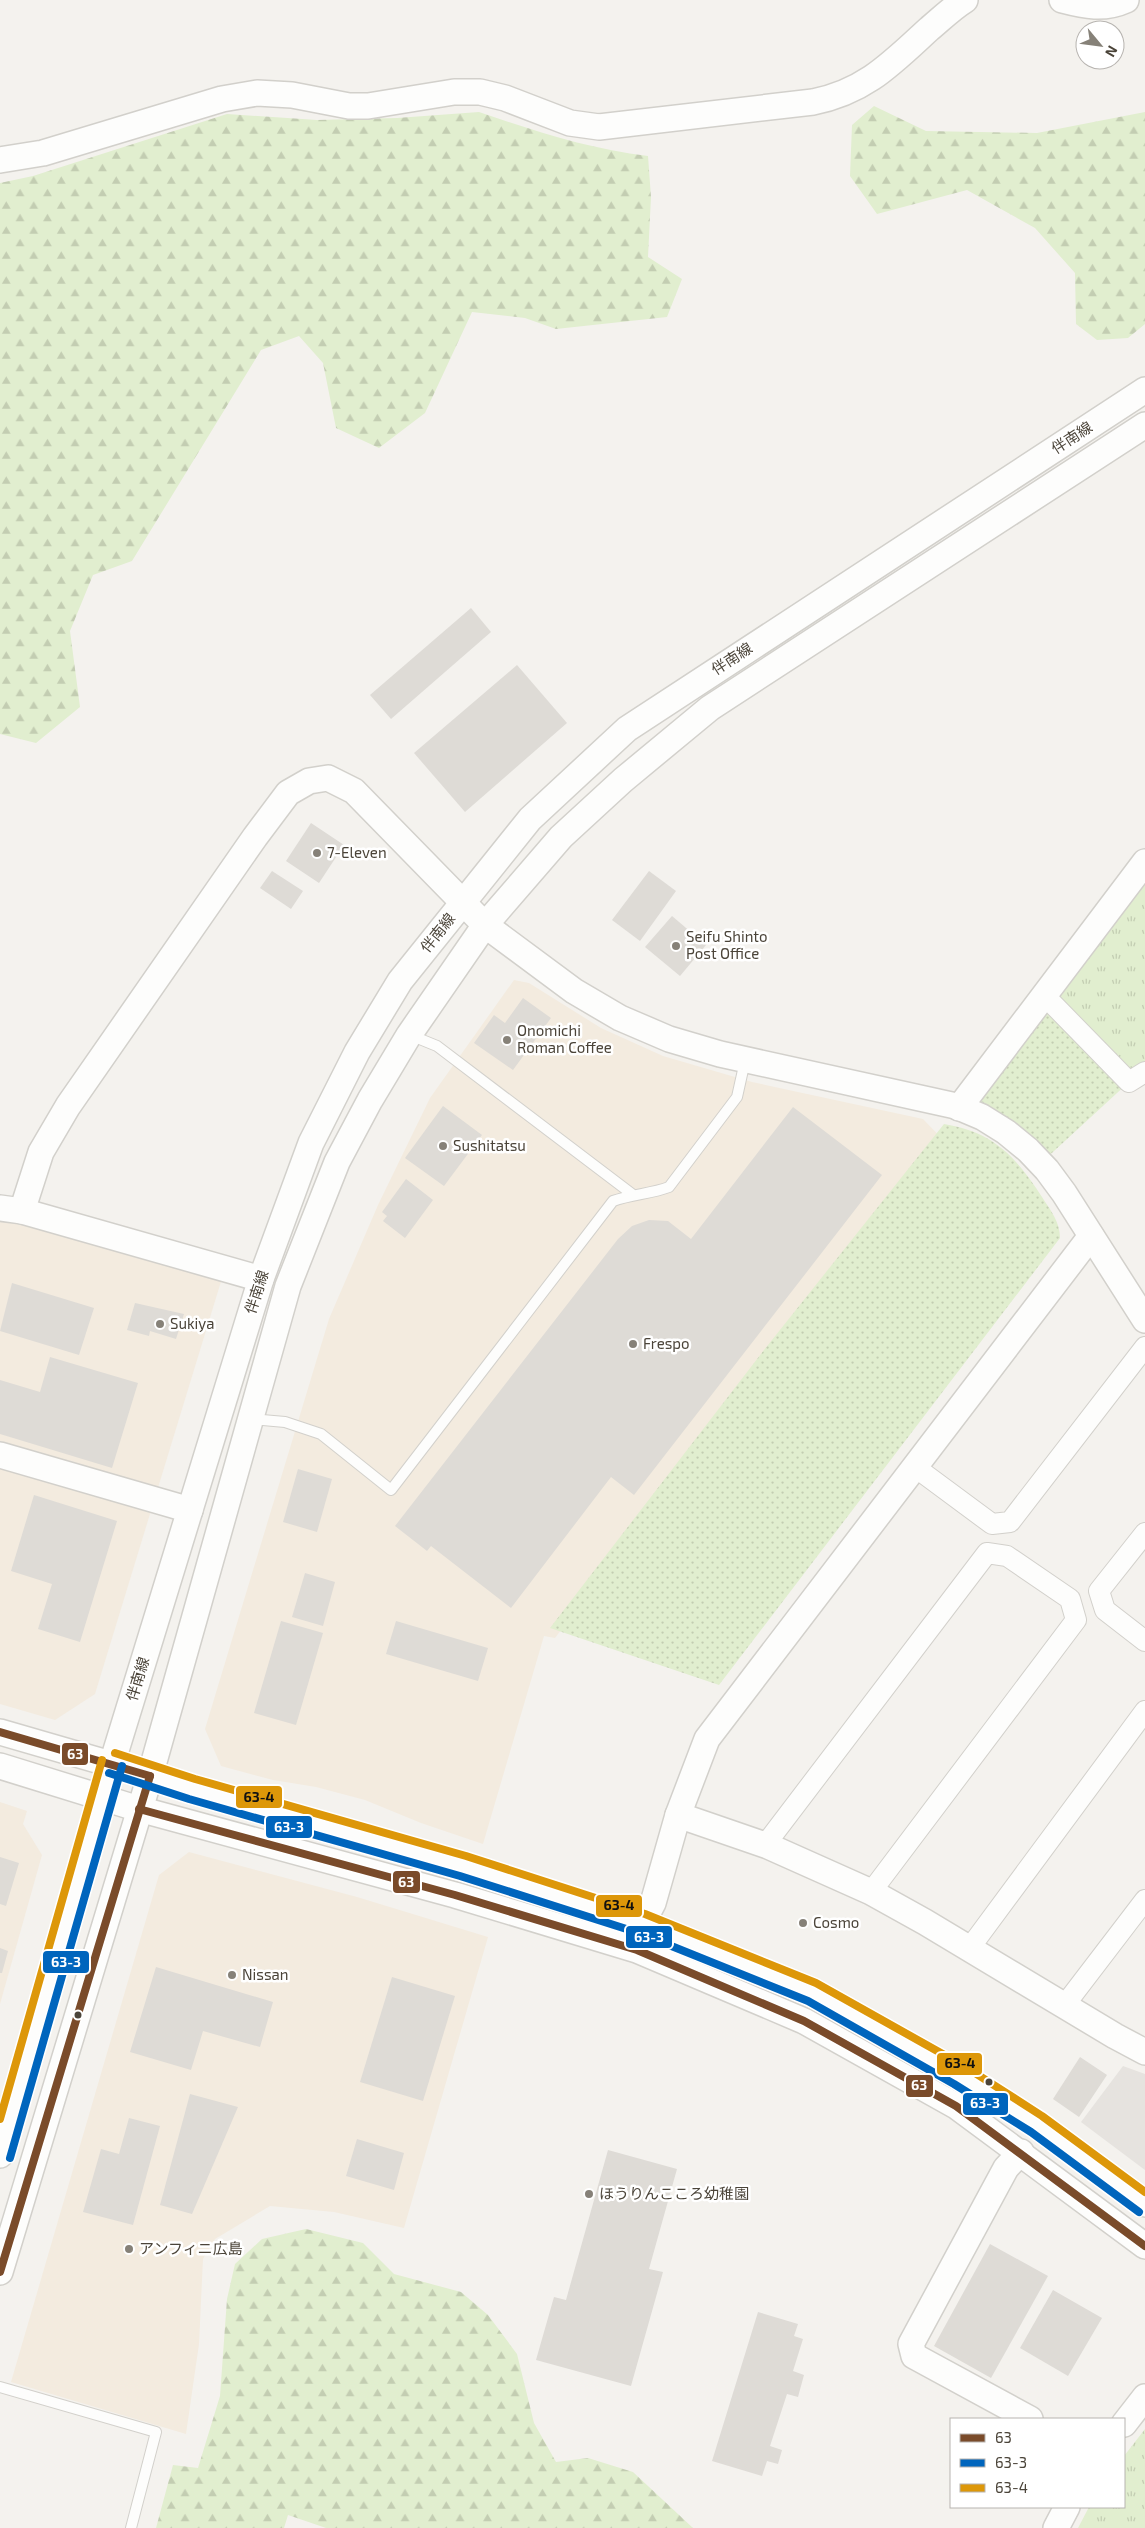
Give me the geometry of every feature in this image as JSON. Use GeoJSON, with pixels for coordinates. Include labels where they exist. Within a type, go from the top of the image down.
{"type":"FeatureCollection","features":[{"type":"Feature","properties":{"kind":"street"},"geometry":{"type":"LineString","coordinates":[[0,160],[43,153],[222,99],[256,93],[292,96],[349,106],[368,106],[454,92],[480,92],[505,98],[570,124],[599,127],[813,102],[844,94],[873,79],[948,12],[965,0]]}},
{"type":"Feature","properties":{"kind":"street"},"geometry":{"type":"LineString","coordinates":[[1062,0],[1093,7],[1116,4],[1126,0]]}},
{"type":"Feature","properties":{"kind":"street","name":"伴南線"},"geometry":{"type":"LineString","coordinates":[[0,2155],[102,1796],[261,1279],[311,1143],[357,1052],[400,981],[530,819],[627,729],[1145,390]]}},
{"type":"Feature","properties":{"kind":"street","name":"伴南線"},"geometry":{"type":"LineString","coordinates":[[0,2272],[150,1776],[288,1286],[338,1162],[370,1100],[409,1035],[485,925],[561,838],[623,780],[710,708],[1145,425]]}},
{"type":"Feature","properties":{"kind":"street"},"geometry":{"type":"LineString","coordinates":[[261,1279],[11,1210],[41,1152],[68,1106],[255,837],[288,793],[309,781],[328,778],[354,791],[485,925],[574,991],[620,1018],[669,1040],[746,1060],[929,1099],[982,1117],[1006,1132],[1028,1150],[1064,1193],[1145,1320]]}},
{"type":"Feature","properties":{"kind":"street"},"geometry":{"type":"LineString","coordinates":[[959,1108],[1043,994],[1145,862]]}},
{"type":"Feature","properties":{"kind":"street"},"geometry":{"type":"LineString","coordinates":[[1043,994],[1128,1082],[1145,1072]]}},
{"type":"Feature","properties":{"kind":"street"},"geometry":{"type":"LineString","coordinates":[[642,1924],[653,1903],[678,1815],[706,1739],[1091,1236]]}},
{"type":"Feature","properties":{"kind":"street"},"geometry":{"type":"LineString","coordinates":[[915,1467],[992,1524],[1010,1522],[1145,1347]]}},
{"type":"Feature","properties":{"kind":"street"},"geometry":{"type":"LineString","coordinates":[[0,1455],[190,1510]]}},
{"type":"Feature","properties":{"kind":"street"},"geometry":{"type":"LineString","coordinates":[[1145,1533],[1099,1591],[1105,1610],[1145,1641]]}},
{"type":"Feature","properties":{"kind":"street"},"geometry":{"type":"LineString","coordinates":[[765,1845],[987,1554],[1007,1556],[1070,1599],[1076,1620],[871,1892]]}},
{"type":"Feature","properties":{"kind":"street"},"geometry":{"type":"LineString","coordinates":[[969,1949],[1145,1712]]}},
{"type":"Feature","properties":{"kind":"street"},"geometry":{"type":"LineString","coordinates":[[0,1732],[463,1866],[642,1924],[812,1992],[958,2075],[1037,2124],[1145,2204]]}},
{"type":"Feature","properties":{"kind":"street"},"geometry":{"type":"LineString","coordinates":[[0,1766],[139,1809],[455,1895],[637,1950],[804,2021],[956,2106],[1021,2152],[1145,2246]]}},
{"type":"Feature","properties":{"kind":"street"},"geometry":{"type":"LineString","coordinates":[[678,1815],[765,1845],[822,1868],[871,1892],[1145,2052]]}},
{"type":"Feature","properties":{"kind":"street"},"geometry":{"type":"LineString","coordinates":[[1064,2006],[1145,1900]]}},
{"type":"Feature","properties":{"kind":"street"},"geometry":{"type":"LineString","coordinates":[[1021,2152],[1006,2168],[911,2344],[914,2356],[1028,2418]]}},
{"type":"Feature","properties":{"kind":"street"},"geometry":{"type":"LineString","coordinates":[[1125,2423],[1145,2397]]}},
{"type":"Feature","properties":{"kind":"street"},"geometry":{"type":"LineString","coordinates":[[1056,2528],[1066,2508]]}},
{"type":"Feature","properties":{"kind":"lane"},"geometry":{"type":"LineString","coordinates":[[409,1035],[437,1046],[632,1194]]}},
{"type":"Feature","properties":{"kind":"lane"},"geometry":{"type":"LineString","coordinates":[[250,1419],[285,1422],[321,1434],[391,1490],[613,1201],[632,1194],[657,1192],[669,1187],[737,1097],[746,1060]]}},
{"type":"Feature","properties":{"kind":"lane"},"geometry":{"type":"LineString","coordinates":[[0,2387],[156,2432],[131,2528]]}},
{"type":"Feature","properties":{"kind":"shaded area"},"geometry":{"type":"Polygon","coordinates":[[[514,980],[529,983],[601,1028],[663,1056],[752,1082],[923,1119],[953,1150],[757,1373],[555,1638],[544,1636],[483,1844],[421,1823],[365,1800],[316,1787],[273,1780],[221,1766],[205,1729],[329,1319],[378,1205],[430,1098],[514,980]]]}},
{"type":"Feature","properties":{"kind":"shaded area"},"geometry":{"type":"Polygon","coordinates":[[[0,1219],[168,1253],[223,1275],[95,1694],[55,1720],[0,1704],[0,1219]]]}},
{"type":"Feature","properties":{"kind":"shaded area"},"geometry":{"type":"Polygon","coordinates":[[[0,1802],[27,1811],[23,1824],[42,1855],[0,2004],[0,1802]]]}},
{"type":"Feature","properties":{"kind":"shaded area"},"geometry":{"type":"Polygon","coordinates":[[[189,1852],[357,1897],[488,1937],[404,2228],[334,2212],[270,2206],[215,2239],[203,2259],[199,2344],[186,2434],[11,2382],[159,1875],[189,1852]]]}},
{"type":"Feature","properties":{"kind":"shaded area"},"geometry":{"type":"Polygon","coordinates":[[[1123,2066],[1145,2074],[1145,2170],[1081,2122],[1123,2066]]]}},
{"type":"Feature","properties":{"kind":"green space"},"geometry":{"type":"Polygon","coordinates":[[[874,106],[926,131],[1037,133],[1145,112],[1145,324],[1128,338],[1097,340],[1076,324],[1075,273],[1035,228],[967,190],[877,214],[850,176],[852,125],[874,106]]]}},
{"type":"Feature","properties":{"kind":"green space"},"geometry":{"type":"Polygon","coordinates":[[[479,112],[583,144],[648,156],[651,197],[648,257],[682,279],[667,317],[556,329],[525,318],[472,312],[425,413],[379,448],[336,428],[323,363],[299,336],[261,350],[132,561],[93,575],[70,631],[80,707],[36,743],[0,734],[0,183],[33,176],[227,114],[317,120],[397,118],[479,112]]]}},
{"type":"Feature","properties":{"kind":"green space"},"geometry":{"type":"Polygon","coordinates":[[[1145,862],[1145,1072],[1129,1082],[1043,994],[1145,862]]]}},
{"type":"Feature","properties":{"kind":"green space"},"geometry":{"type":"Polygon","coordinates":[[[1043,994],[1129,1082],[1041,1163],[959,1108],[1043,994]]]}},
{"type":"Feature","properties":{"kind":"green space"},"geometry":{"type":"Polygon","coordinates":[[[944,1124],[977,1133],[1002,1148],[1013,1158],[1052,1212],[1057,1222],[1060,1238],[719,1685],[550,1628],[764,1350],[944,1124]]]}},
{"type":"Feature","properties":{"kind":"green space"},"geometry":{"type":"Polygon","coordinates":[[[306,2229],[363,2243],[394,2274],[461,2292],[488,2315],[517,2354],[534,2423],[556,2462],[588,2458],[633,2472],[693,2528],[326,2528],[288,2515],[284,2528],[156,2528],[173,2465],[198,2468],[220,2396],[227,2299],[235,2264],[262,2239],[306,2229]]]}},
{"type":"Feature","properties":{"kind":"green space"},"geometry":{"type":"Polygon","coordinates":[[[1145,2429],[1145,2528],[1078,2528],[1088,2508],[1125,2508],[1125,2455],[1145,2429]]]}},
{"type":"Feature","properties":{"kind":"building"},"geometry":{"type":"Polygon","coordinates":[[[471,608],[491,632],[391,719],[370,695],[471,608]]]}},
{"type":"Feature","properties":{"kind":"building"},"geometry":{"type":"Polygon","coordinates":[[[517,665],[567,723],[465,812],[414,753],[517,665]]]}},
{"type":"Feature","properties":{"kind":"building"},"geometry":{"type":"Polygon","coordinates":[[[311,823],[344,845],[319,883],[286,861],[311,823]]]}},
{"type":"Feature","properties":{"kind":"building"},"geometry":{"type":"Polygon","coordinates":[[[272,871],[303,891],[291,909],[260,888],[272,871]]]}},
{"type":"Feature","properties":{"kind":"building"},"geometry":{"type":"Polygon","coordinates":[[[649,871],[676,891],[640,941],[612,920],[649,871]]]}},
{"type":"Feature","properties":{"kind":"building"},"geometry":{"type":"Polygon","coordinates":[[[672,916],[706,945],[680,976],[645,947],[672,916]]]}},
{"type":"Feature","properties":{"kind":"building"},"geometry":{"type":"Polygon","coordinates":[[[523,998],[551,1018],[513,1070],[474,1043],[494,1015],[505,1023],[523,998]]]}},
{"type":"Feature","properties":{"kind":"building","name":"Sushitatsu"},"geometry":{"type":"Polygon","coordinates":[[[443,1106],[482,1135],[444,1186],[405,1158],[443,1106]]]}},
{"type":"Feature","properties":{"kind":"building"},"geometry":{"type":"Polygon","coordinates":[[[793,1107],[882,1175],[634,1495],[611,1477],[511,1608],[431,1546],[427,1551],[395,1526],[618,1239],[632,1226],[649,1220],[668,1221],[691,1239],[793,1107]]]}},
{"type":"Feature","properties":{"kind":"building"},"geometry":{"type":"Polygon","coordinates":[[[406,1179],[433,1200],[405,1238],[383,1221],[387,1216],[382,1212],[406,1179]]]}},
{"type":"Feature","properties":{"kind":"building"},"geometry":{"type":"Polygon","coordinates":[[[12,1283],[94,1308],[79,1355],[0,1331],[12,1283]]]}},
{"type":"Feature","properties":{"kind":"building"},"geometry":{"type":"Polygon","coordinates":[[[135,1303],[184,1314],[176,1339],[150,1331],[149,1336],[127,1330],[135,1303]]]}},
{"type":"Feature","properties":{"kind":"building"},"geometry":{"type":"Polygon","coordinates":[[[50,1357],[138,1383],[112,1468],[0,1434],[0,1380],[40,1392],[50,1357]]]}},
{"type":"Feature","properties":{"kind":"building"},"geometry":{"type":"Polygon","coordinates":[[[298,1469],[332,1479],[317,1532],[283,1522],[298,1469]]]}},
{"type":"Feature","properties":{"kind":"building"},"geometry":{"type":"Polygon","coordinates":[[[34,1495],[117,1521],[80,1642],[38,1629],[52,1584],[11,1571],[34,1495]]]}},
{"type":"Feature","properties":{"kind":"building"},"geometry":{"type":"Polygon","coordinates":[[[305,1573],[335,1582],[323,1626],[292,1617],[305,1573]]]}},
{"type":"Feature","properties":{"kind":"building"},"geometry":{"type":"Polygon","coordinates":[[[281,1621],[323,1633],[296,1725],[254,1713],[281,1621]]]}},
{"type":"Feature","properties":{"kind":"building"},"geometry":{"type":"Polygon","coordinates":[[[396,1621],[488,1648],[478,1681],[386,1654],[396,1621]]]}},
{"type":"Feature","properties":{"kind":"building"},"geometry":{"type":"Polygon","coordinates":[[[0,1857],[19,1863],[6,1906],[0,1904],[0,1857]]]}},
{"type":"Feature","properties":{"kind":"building"},"geometry":{"type":"Polygon","coordinates":[[[0,1948],[8,1951],[2,1973],[0,1973],[0,1948]]]}},
{"type":"Feature","properties":{"kind":"building"},"geometry":{"type":"Polygon","coordinates":[[[156,1967],[273,2002],[260,2047],[203,2031],[191,2070],[130,2052],[156,1967]]]}},
{"type":"Feature","properties":{"kind":"building"},"geometry":{"type":"Polygon","coordinates":[[[392,1977],[455,1996],[423,2101],[360,2082],[392,1977]]]}},
{"type":"Feature","properties":{"kind":"building"},"geometry":{"type":"Polygon","coordinates":[[[1080,2057],[1107,2075],[1079,2117],[1053,2099],[1080,2057]]]}},
{"type":"Feature","properties":{"kind":"building"},"geometry":{"type":"Polygon","coordinates":[[[190,2094],[238,2107],[192,2214],[160,2205],[190,2094]]]}},
{"type":"Feature","properties":{"kind":"building"},"geometry":{"type":"Polygon","coordinates":[[[129,2118],[160,2126],[133,2225],[83,2212],[101,2149],[119,2154],[129,2118]]]}},
{"type":"Feature","properties":{"kind":"building"},"geometry":{"type":"Polygon","coordinates":[[[357,2139],[404,2153],[394,2190],[346,2176],[357,2139]]]}},
{"type":"Feature","properties":{"kind":"building"},"geometry":{"type":"Polygon","coordinates":[[[608,2150],[677,2169],[649,2269],[663,2272],[631,2386],[536,2360],[554,2297],[566,2300],[608,2150]]]}},
{"type":"Feature","properties":{"kind":"building"},"geometry":{"type":"Polygon","coordinates":[[[990,2244],[1048,2276],[991,2378],[934,2346],[990,2244]]]}},
{"type":"Feature","properties":{"kind":"building"},"geometry":{"type":"Polygon","coordinates":[[[1053,2290],[1102,2318],[1068,2376],[1020,2348],[1053,2290]]]}},
{"type":"Feature","properties":{"kind":"building"},"geometry":{"type":"Polygon","coordinates":[[[758,2312],[798,2324],[794,2336],[803,2339],[793,2371],[804,2375],[798,2397],[787,2394],[770,2446],[782,2450],[778,2464],[767,2461],[762,2476],[712,2461],[758,2312]]]}},
{"type":"Feature","properties":{"kind":"transit line","name":"63"},"geometry":{"type":"LineString","coordinates":[[0,1732],[150,1776]]}},
{"type":"Feature","properties":{"kind":"transit line","name":"63-4"},"geometry":{"type":"LineString","coordinates":[[115,1753],[195,1779],[466,1856],[645,1914],[816,1983],[964,2066],[1042,2116],[1145,2192]]}},
{"type":"Feature","properties":{"kind":"transit line","name":"63-4"},"geometry":{"type":"LineString","coordinates":[[0,2119],[102,1760]]}},
{"type":"Feature","properties":{"kind":"transit line","name":"63-3"},"geometry":{"type":"LineString","coordinates":[[10,2158],[122,1766]]}},
{"type":"Feature","properties":{"kind":"transit line","name":"63-3"},"geometry":{"type":"LineString","coordinates":[[109,1773],[189,1799],[460,1876],[639,1933],[808,2001],[954,2084],[1031,2132],[1139,2212]]}},
{"type":"Feature","properties":{"kind":"transit line","name":"63"},"geometry":{"type":"LineString","coordinates":[[0,2272],[150,1776]]}},
{"type":"Feature","properties":{"kind":"transit line","name":"63"},"geometry":{"type":"LineString","coordinates":[[139,1809],[455,1895],[637,1950],[804,2021],[956,2106],[1145,2246]]}},
{"type":"Feature","properties":{"kind":"place","name":"7-Eleven"},"geometry":{"type":"Point","coordinates":[317,853]}},
{"type":"Feature","properties":{"kind":"place","name":"Seifu Shinto Post Office"},"geometry":{"type":"Point","coordinates":[676,946]}},
{"type":"Feature","properties":{"kind":"place","name":"Onomichi Roman Coffee"},"geometry":{"type":"Point","coordinates":[507,1040]}},
{"type":"Feature","properties":{"kind":"place","name":"Sushitatsu"},"geometry":{"type":"Point","coordinates":[443,1146]}},
{"type":"Feature","properties":{"kind":"place","name":"Sukiya"},"geometry":{"type":"Point","coordinates":[160,1324]}},
{"type":"Feature","properties":{"kind":"place","name":"Frespo"},"geometry":{"type":"Point","coordinates":[633,1344]}},
{"type":"Feature","properties":{"kind":"place","name":"Cosmo"},"geometry":{"type":"Point","coordinates":[803,1923]}},
{"type":"Feature","properties":{"kind":"place","name":"Nissan"},"geometry":{"type":"Point","coordinates":[232,1975]}},
{"type":"Feature","properties":{"kind":"place","name":"ほうりんこころ幼稚園"},"geometry":{"type":"Point","coordinates":[589,2194]}},
{"type":"Feature","properties":{"kind":"place","name":"アンフィニ広島"},"geometry":{"type":"Point","coordinates":[129,2249]}}]}
